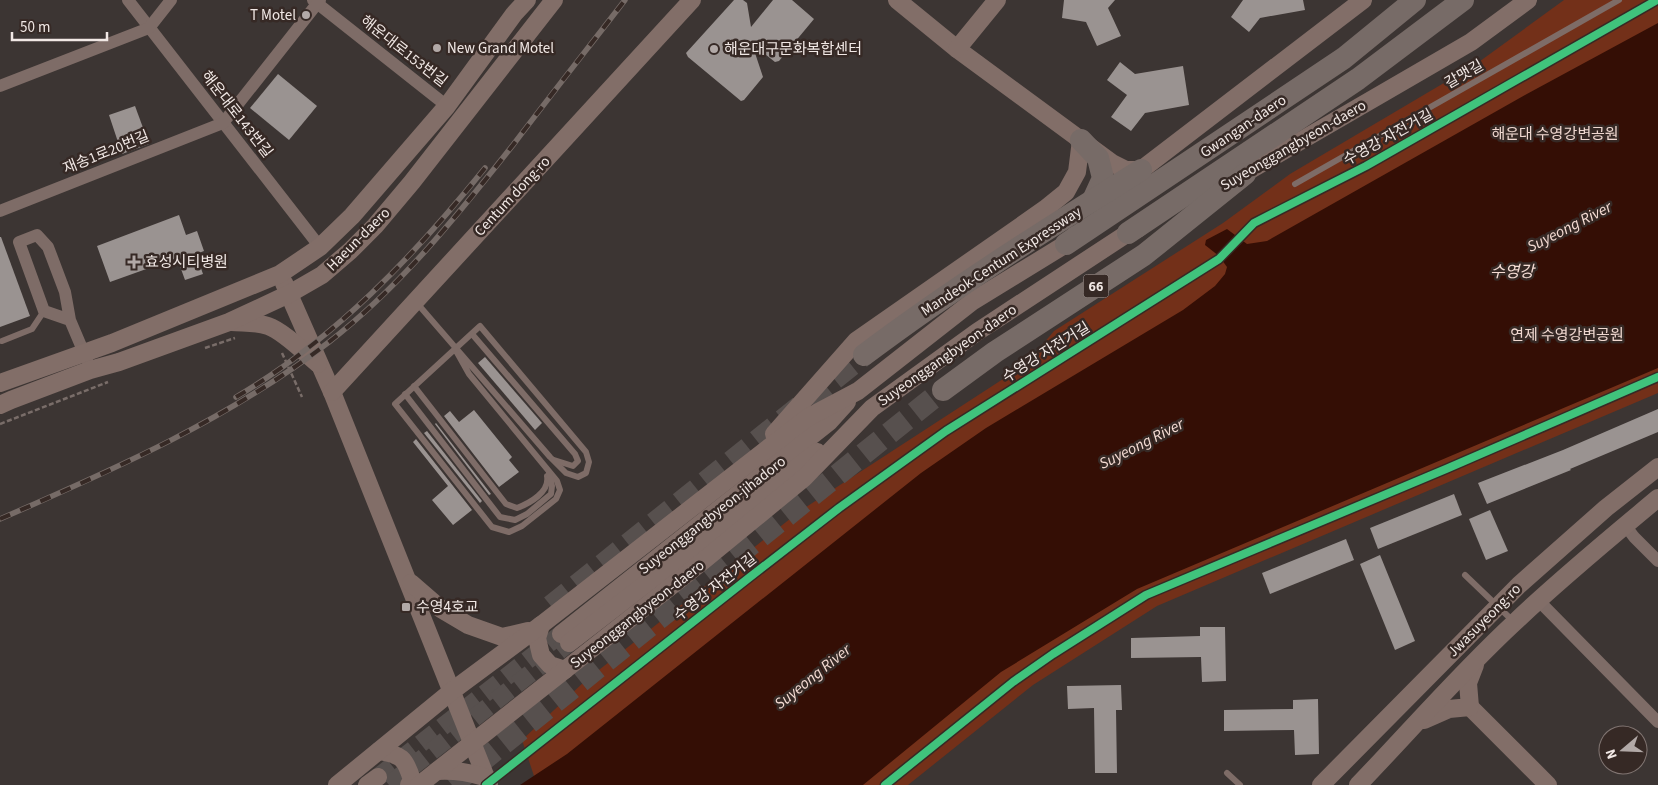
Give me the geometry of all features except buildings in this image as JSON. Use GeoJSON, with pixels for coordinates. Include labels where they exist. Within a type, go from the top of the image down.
{"type":"FeatureCollection","features":[{"type":"Feature","properties":{"kind":"highway","name":"Gwangan-daero"},"geometry":{"type":"LineString","coordinates":[[1066,244],[1344,58],[1415,0]]}},
{"type":"Feature","properties":{"kind":"highway","name":"Gwangan-daero"},"geometry":{"type":"LineString","coordinates":[[1128,233],[1358,80],[1464,0]]}},
{"type":"Feature","properties":{"kind":"highway"},"geometry":{"type":"LineString","coordinates":[[1081,140],[1098,158],[1103,178],[1093,200]]}},
{"type":"Feature","properties":{"kind":"highway","name":"Mandeok-Centum Expressway"},"geometry":{"type":"LineString","coordinates":[[864,355],[967,282],[1141,170]]}},
{"type":"Feature","properties":{"kind":"highway","name":"66"},"geometry":{"type":"LineString","coordinates":[[943,390],[995,352],[1144,255],[1245,174]]}},
{"type":"Feature","properties":{"kind":"main road","name":"Haeun-daero"},"geometry":{"type":"LineString","coordinates":[[0,383],[112,343],[280,274],[320,247],[352,216],[447,106],[514,14],[527,0]]}},
{"type":"Feature","properties":{"kind":"main road","name":"Centum dong-ro"},"geometry":{"type":"LineString","coordinates":[[332,392],[692,0]]}},
{"type":"Feature","properties":{"kind":"main road"},"geometry":{"type":"LineString","coordinates":[[896,0],[957,49],[1112,163],[1126,170],[1141,170]]}},
{"type":"Feature","properties":{"kind":"main road"},"geometry":{"type":"LineString","coordinates":[[957,49],[997,0]]}},
{"type":"Feature","properties":{"kind":"main road","name":"Suyeonggangbyeon-daero"},"geometry":{"type":"LineString","coordinates":[[337,785],[452,691],[539,627],[808,418],[858,391],[973,301],[1066,244],[1141,170],[1363,0]]}},
{"type":"Feature","properties":{"kind":"main road","name":"Suyeonggangbyeon-daero"},"geometry":{"type":"LineString","coordinates":[[419,785],[703,561],[804,478],[872,408],[977,332],[1128,233],[1245,174],[1472,42],[1528,0]]}},
{"type":"Feature","properties":{"kind":"main road","name":"Haeun-daero"},"geometry":{"type":"LineString","coordinates":[[4,403],[90,370],[119,362],[229,322],[289,294],[322,275],[375,226],[424,167],[547,2]]}},
{"type":"Feature","properties":{"kind":"main road"},"geometry":{"type":"LineString","coordinates":[[747,464],[856,341],[1045,209],[1066,192],[1077,172],[1081,140]]}},
{"type":"Feature","properties":{"kind":"main road"},"geometry":{"type":"LineString","coordinates":[[280,274],[332,392],[488,781]]}},
{"type":"Feature","properties":{"kind":"main road"},"geometry":{"type":"LineString","coordinates":[[229,322],[261,324],[270,327],[280,332],[321,366]]}},
{"type":"Feature","properties":{"kind":"main road","name":"Suyeonggangbyeon-jihadoro"},"geometry":{"type":"LineString","coordinates":[[858,391],[828,422],[565,639],[872,408]]}},
{"type":"Feature","properties":{"kind":"main road","name":"Jwasuyeong-ro"},"geometry":{"type":"LineString","coordinates":[[1321,785],[1530,574],[1606,508],[1658,467]]}},
{"type":"Feature","properties":{"kind":"main road","name":"Jwasuyeong-ro"},"geometry":{"type":"LineString","coordinates":[[1358,785],[1514,622],[1658,498]]}},
{"type":"Feature","properties":{"kind":"main road"},"geometry":{"type":"LineString","coordinates":[[408,580],[441,609],[468,625],[502,637],[539,627],[537,638],[541,655],[550,665],[565,670]]}},
{"type":"Feature","properties":{"kind":"main road"},"geometry":{"type":"LineString","coordinates":[[1477,659],[1468,683],[1470,707],[1548,785]]}},
{"type":"Feature","properties":{"kind":"main road"},"geometry":{"type":"LineString","coordinates":[[1417,723],[1449,709],[1470,707]]}},
{"type":"Feature","properties":{"kind":"main road"},"geometry":{"type":"LineString","coordinates":[[379,751],[396,754],[407,765],[412,780],[409,785]]}},
{"type":"Feature","properties":{"kind":"main road"},"geometry":{"type":"LineString","coordinates":[[437,771],[452,770],[474,773],[488,781]]}},
{"type":"Feature","properties":{"kind":"street","name":"해운대로143번길"},"geometry":{"type":"LineString","coordinates":[[128,0],[320,247]]}},
{"type":"Feature","properties":{"kind":"street"},"geometry":{"type":"LineString","coordinates":[[0,86],[149,28],[171,0]]}},
{"type":"Feature","properties":{"kind":"street","name":"해운대로153번길"},"geometry":{"type":"LineString","coordinates":[[223,123],[316,1],[447,106]]}},
{"type":"Feature","properties":{"kind":"street","name":"재송1로20번길"},"geometry":{"type":"LineString","coordinates":[[0,211],[223,123]]}},
{"type":"Feature","properties":{"kind":"street"},"geometry":{"type":"LineString","coordinates":[[70,320],[44,311],[19,242],[37,235],[48,247],[66,292],[70,320],[90,370]]}},
{"type":"Feature","properties":{"kind":"street"},"geometry":{"type":"LineString","coordinates":[[1625,525],[1634,537],[1658,560]]}},
{"type":"Feature","properties":{"kind":"street"},"geometry":{"type":"LineString","coordinates":[[1538,600],[1658,722]]}},
{"type":"Feature","properties":{"kind":"lane","name":"갈맷길"},"geometry":{"type":"LineString","coordinates":[[1294,184],[1619,0]]}},
{"type":"Feature","properties":{"kind":"lane"},"geometry":{"type":"LineString","coordinates":[[260,289],[280,274]]}},
{"type":"Feature","properties":{"kind":"lane"},"geometry":{"type":"LineString","coordinates":[[415,301],[455,349],[566,473],[578,477],[586,473],[589,462],[586,452],[480,326],[472,334],[455,349],[405,394],[395,404],[492,527],[509,532],[522,526],[556,499],[560,490],[558,481],[469,374],[455,349]]}},
{"type":"Feature","properties":{"kind":"lane"},"geometry":{"type":"LineString","coordinates":[[2,340],[32,329],[44,311]]}},
{"type":"Feature","properties":{"kind":"lane"},"geometry":{"type":"LineString","coordinates":[[84,352],[114,349],[160,331]]}},
{"type":"Feature","properties":{"kind":"lane"},"geometry":{"type":"LineString","coordinates":[[472,334],[575,454],[578,461],[573,466],[563,464],[550,457]]}},
{"type":"Feature","properties":{"kind":"lane"},"geometry":{"type":"LineString","coordinates":[[414,386],[506,504],[517,508],[528,503],[544,490],[548,481],[545,465]]}},
{"type":"Feature","properties":{"kind":"lane"},"geometry":{"type":"LineString","coordinates":[[405,394],[500,516],[515,520],[527,514],[551,494],[552,480],[545,465]]}},
{"type":"Feature","properties":{"kind":"lane"},"geometry":{"type":"LineString","coordinates":[[1466,575],[1514,622]]}},
{"type":"Feature","properties":{"kind":"lane"},"geometry":{"type":"LineString","coordinates":[[1227,772],[1240,785]]}},
{"type":"Feature","properties":{"kind":"path"},"geometry":{"type":"LineString","coordinates":[[204,348],[239,336]]}},
{"type":"Feature","properties":{"kind":"path"},"geometry":{"type":"LineString","coordinates":[[279,349],[302,397]]}},
{"type":"Feature","properties":{"kind":"path"},"geometry":{"type":"LineString","coordinates":[[0,424],[115,379]]}},
{"type":"Feature","properties":{"kind":"green space","name":"수영강"},"geometry":{"type":"Polygon","coordinates":[[[1564,0],[1658,0],[1658,393],[1157,606],[1033,685],[908,785],[537,785],[522,740],[585,681],[800,511],[1026,364],[1054,331],[1223,223],[1290,174],[1476,64],[1564,0]]]}},
{"type":"Feature","properties":{"kind":"water","name":"수영강"},"geometry":{"type":"Polygon","coordinates":[[[1658,23],[1658,368],[1137,589],[1001,672],[863,785],[520,785],[567,754],[921,473],[986,428],[1183,310],[1215,286],[1225,274],[1227,267],[1219,256],[1205,245],[1206,240],[1227,229],[1247,244],[1267,241],[1525,95],[1658,23]]]}},
{"type":"Feature","properties":{"kind":"tunnel"},"geometry":{"type":"LineString","coordinates":[[551,606],[864,355]]}},
{"type":"Feature","properties":{"kind":"tunnel"},"geometry":{"type":"LineString","coordinates":[[452,785],[943,390]]}},
{"type":"Feature","properties":{"kind":"tunnel"},"geometry":{"type":"LineString","coordinates":[[378,777],[561,634]]}},
{"type":"Feature","properties":{"kind":"tunnel"},"geometry":{"type":"LineString","coordinates":[[389,785],[569,643]]}},
{"type":"Feature","properties":{"kind":"railway"},"geometry":{"type":"LineString","coordinates":[[0,519],[86,481],[211,419],[291,370],[329,342],[380,298],[449,224],[513,145],[625,0]]}},
{"type":"Feature","properties":{"kind":"railway"},"geometry":{"type":"LineString","coordinates":[[236,397],[307,349],[371,294],[430,233],[485,168]]}},
{"type":"Feature","properties":{"kind":"cycle path","name":"수영강 자전거길"},"geometry":{"type":"LineString","coordinates":[[486,785],[839,508],[946,431],[1219,259],[1254,223],[1366,166],[1657,0]]}},
{"type":"Feature","properties":{"kind":"cycle path"},"geometry":{"type":"LineString","coordinates":[[885,785],[1013,682],[1053,654],[1146,595],[1446,469],[1658,377]]}},
{"type":"Feature","properties":{"kind":"place","name":"T Motel"},"geometry":{"type":"Point","coordinates":[306,15]}},
{"type":"Feature","properties":{"kind":"place","name":"New Grand Motel"},"geometry":{"type":"Point","coordinates":[437,48]}},
{"type":"Feature","properties":{"kind":"place","name":"해운대구문화복합센터"},"geometry":{"type":"Point","coordinates":[714,49]}},
{"type":"Feature","properties":{"kind":"place","name":"효성시티병원"},"geometry":{"type":"Point","coordinates":[134,262]}},
{"type":"Feature","properties":{"kind":"place","name":"수영4호교"},"geometry":{"type":"Point","coordinates":[406,607]}},
{"type":"Feature","properties":{"kind":"park label","name":"해운대 수영강변공원"},"geometry":{"type":"Point","coordinates":[1555,134]}},
{"type":"Feature","properties":{"kind":"park label","name":"연제 수영강변공원"},"geometry":{"type":"Point","coordinates":[1567,335]}},
{"type":"Feature","properties":{"kind":"water label","name":"Suyeong River"},"geometry":{"type":"Point","coordinates":[1569,226]}},
{"type":"Feature","properties":{"kind":"water label","name":"Suyeong River"},"geometry":{"type":"Point","coordinates":[1141,443]}},
{"type":"Feature","properties":{"kind":"water label","name":"Suyeong River"},"geometry":{"type":"Point","coordinates":[812,676]}}]}
